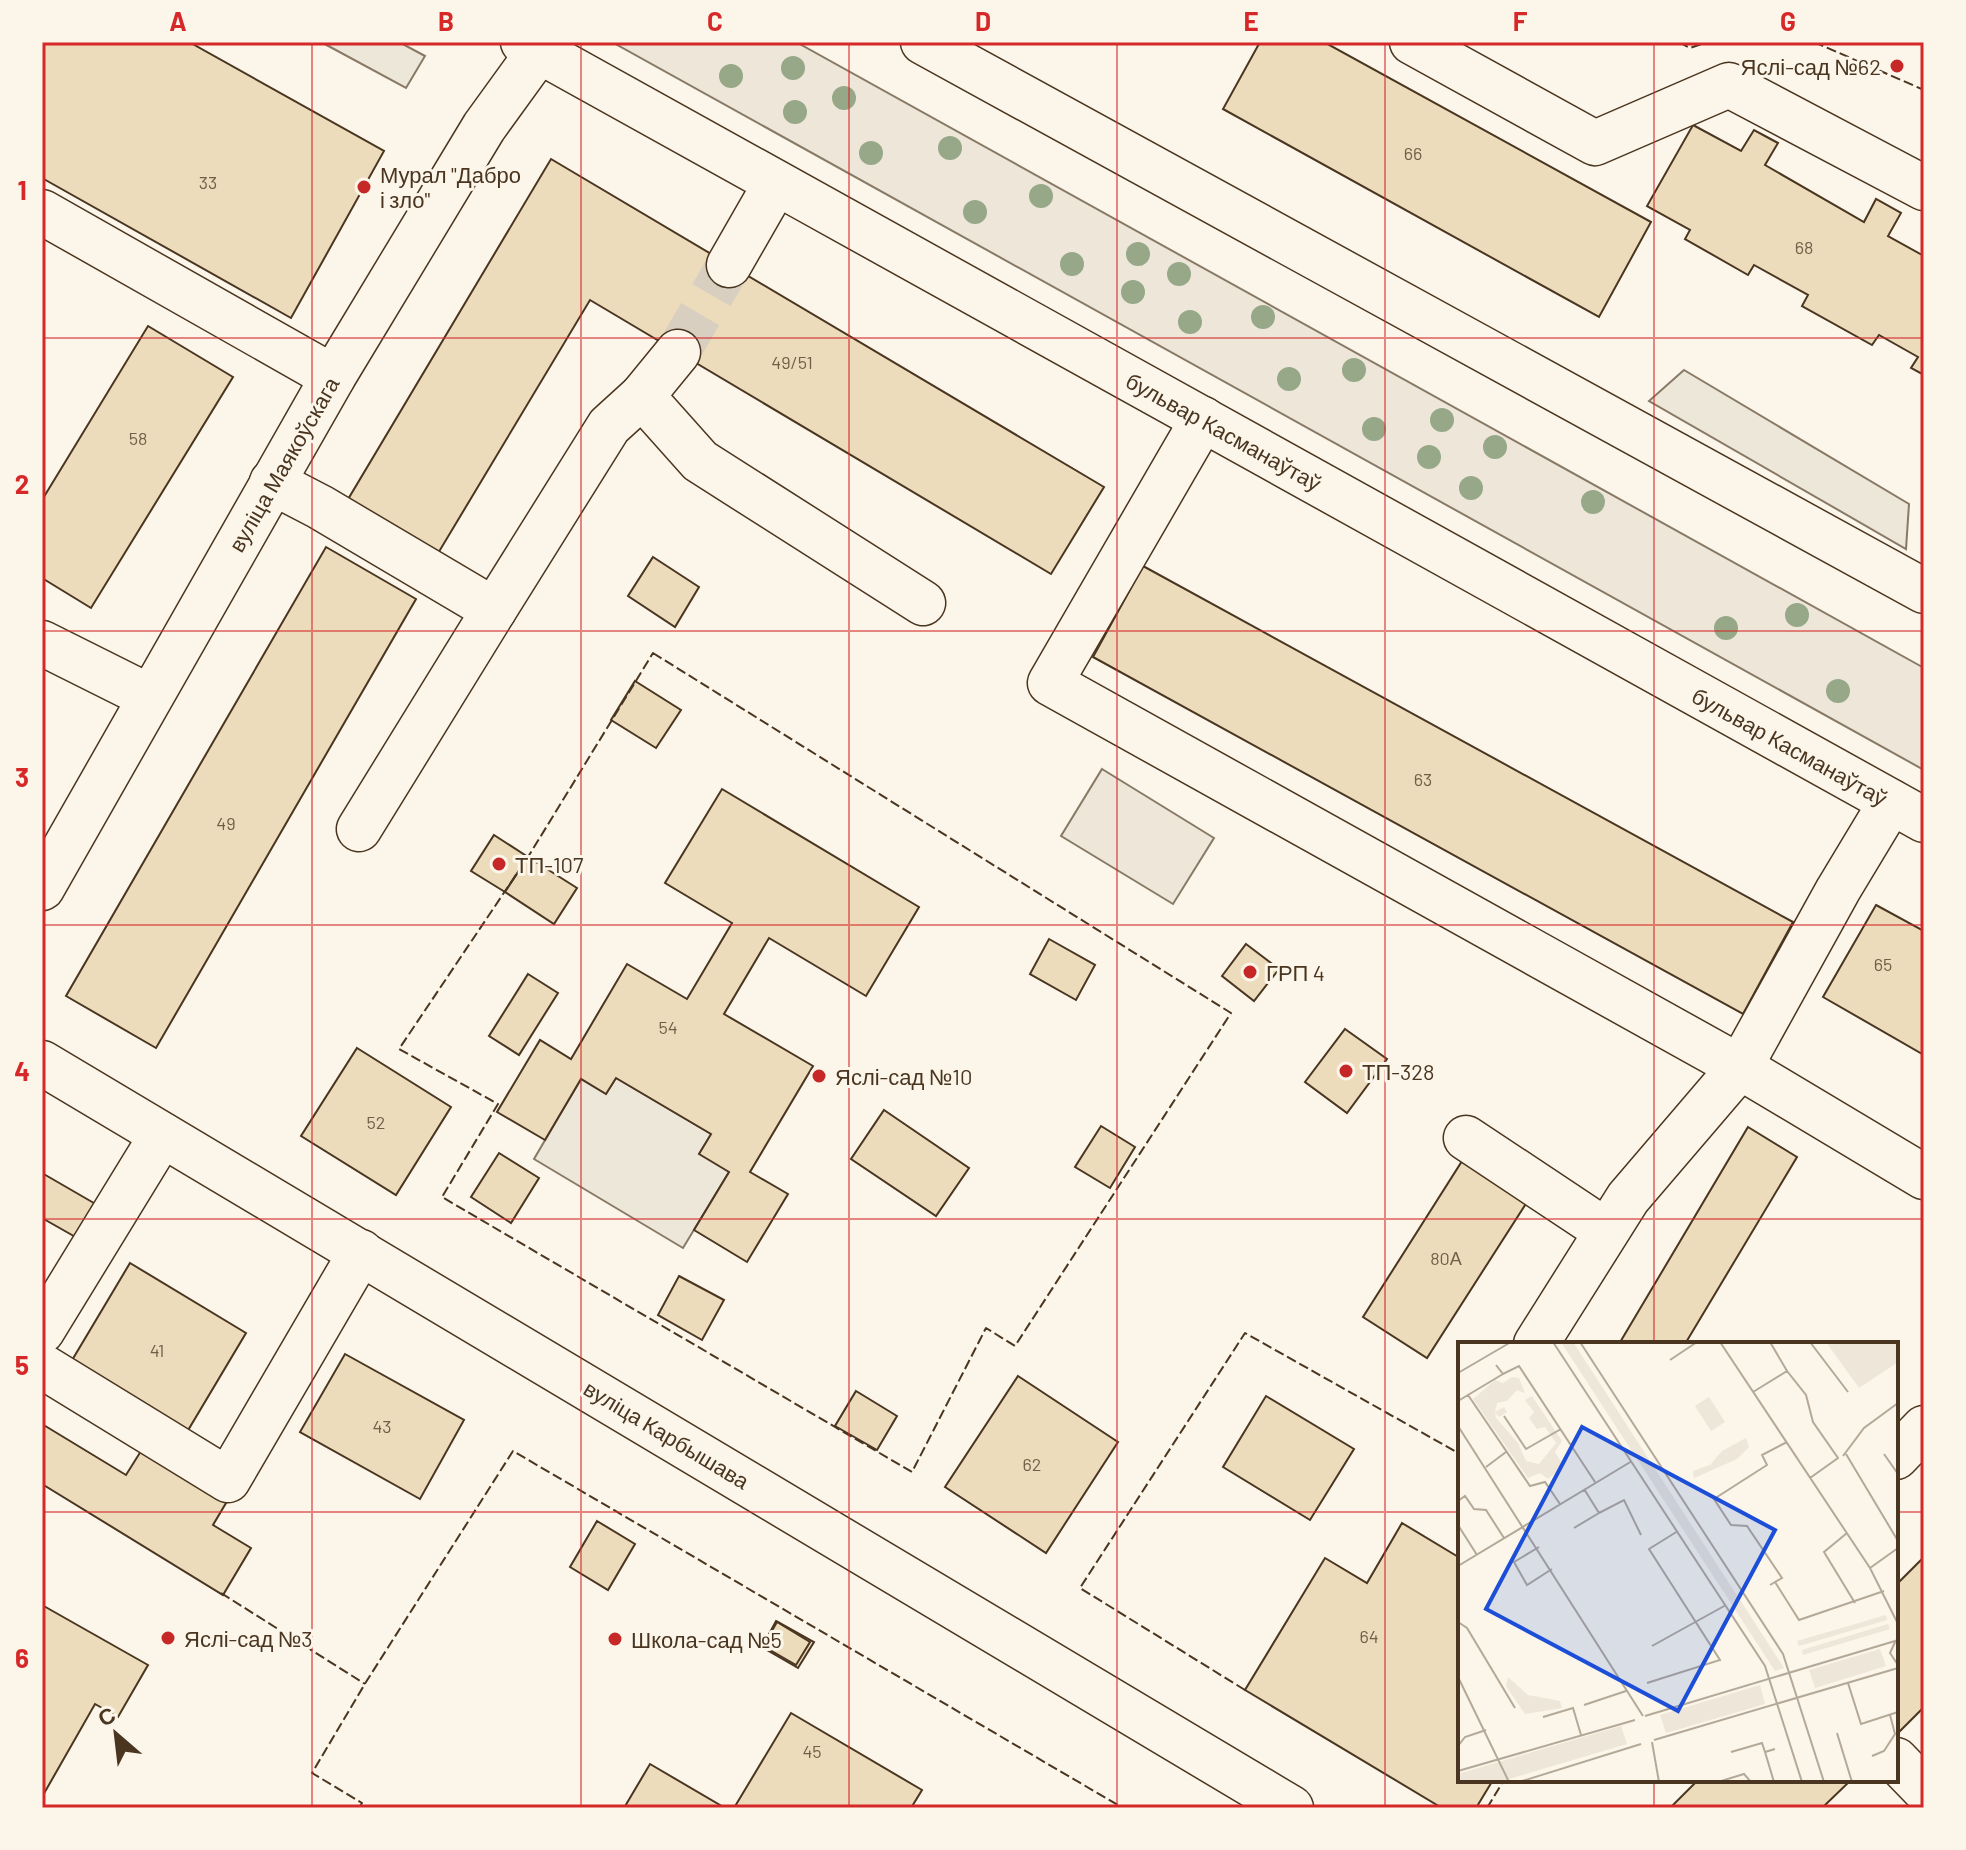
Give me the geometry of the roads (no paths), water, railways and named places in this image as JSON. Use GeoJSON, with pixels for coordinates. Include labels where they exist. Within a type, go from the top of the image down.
{"type":"FeatureCollection","features":[{"type":"Feature","properties":{"kind":"main road"},"geometry":{"type":"LineString","coordinates":[[923,42],[1924,591]]}},
{"type":"Feature","properties":{"kind":"main road"},"geometry":{"type":"LineString","coordinates":[[1412,42],[1595,143],[1729,85],[1924,188]]}},
{"type":"Feature","properties":{"kind":"main road","name":"бульвар Касманаўтаў"},"geometry":{"type":"LineString","coordinates":[[531,46],[1908,811]]}},
{"type":"Feature","properties":{"kind":"main road","name":"вуліца Маякоўскага"},"geometry":{"type":"LineString","coordinates":[[42,888],[272,482],[531,46]]}},
{"type":"Feature","properties":{"kind":"main road"},"geometry":{"type":"LineString","coordinates":[[729,265],[776,183]]}},
{"type":"Feature","properties":{"kind":"main road"},"geometry":{"type":"LineString","coordinates":[[42,212],[333,377]]}},
{"type":"Feature","properties":{"kind":"main road"},"geometry":{"type":"LineString","coordinates":[[359,829],[609,426],[642,396],[678,352]]}},
{"type":"Feature","properties":{"kind":"main road"},"geometry":{"type":"LineString","coordinates":[[642,396],[700,461],[923,603]]}},
{"type":"Feature","properties":{"kind":"main road"},"geometry":{"type":"LineString","coordinates":[[1203,419],[1050,683],[1740,1067],[1924,1177]]}},
{"type":"Feature","properties":{"kind":"main road"},"geometry":{"type":"LineString","coordinates":[[272,482],[494,610]]}},
{"type":"Feature","properties":{"kind":"main road"},"geometry":{"type":"LineString","coordinates":[[42,643],[150,697]]}},
{"type":"Feature","properties":{"kind":"main road"},"geometry":{"type":"LineString","coordinates":[[1537,1342],[1628,1198],[1740,1067],[1838,890],[1908,811]]}},
{"type":"Feature","properties":{"kind":"main road","name":"вуліца Карбышава"},"geometry":{"type":"LineString","coordinates":[[42,1063],[1291,1808]]}},
{"type":"Feature","properties":{"kind":"main road"},"geometry":{"type":"LineString","coordinates":[[42,1331],[162,1135]]}},
{"type":"Feature","properties":{"kind":"main road"},"geometry":{"type":"LineString","coordinates":[[1466,1138],[1606,1231]]}},
{"type":"Feature","properties":{"kind":"main road"},"geometry":{"type":"LineString","coordinates":[[42,1366],[228,1480],[361,1252]]}},
{"type":"Feature","properties":{"kind":"main road"},"geometry":{"type":"LineString","coordinates":[[1898,1455],[1924,1428]]}},
{"type":"Feature","properties":{"kind":"main road"},"geometry":{"type":"LineString","coordinates":[[1898,1762],[1924,1789]]}},
{"type":"Feature","properties":{"kind":"tunnel"},"geometry":{"type":"LineString","coordinates":[[678,352],[729,265]]}},
{"type":"Feature","properties":{"kind":"place","name":"Яслі-сад №62"},"geometry":{"type":"Point","coordinates":[1897,66]}},
{"type":"Feature","properties":{"kind":"place","name":"Мурал \"Дабро і зло\""},"geometry":{"type":"Point","coordinates":[364,187]}},
{"type":"Feature","properties":{"kind":"place","name":"ТП-107"},"geometry":{"type":"Point","coordinates":[499,864]}},
{"type":"Feature","properties":{"kind":"place","name":"ГРП 4"},"geometry":{"type":"Point","coordinates":[1250,972]}},
{"type":"Feature","properties":{"kind":"place","name":"ТП-328"},"geometry":{"type":"Point","coordinates":[1346,1071]}},
{"type":"Feature","properties":{"kind":"place","name":"Яслі-сад №10"},"geometry":{"type":"Point","coordinates":[819,1076]}},
{"type":"Feature","properties":{"kind":"place","name":"Яслі-сад №3"},"geometry":{"type":"Point","coordinates":[168,1638]}},
{"type":"Feature","properties":{"kind":"place","name":"Школа-сад №5"},"geometry":{"type":"Point","coordinates":[615,1639]}}]}
